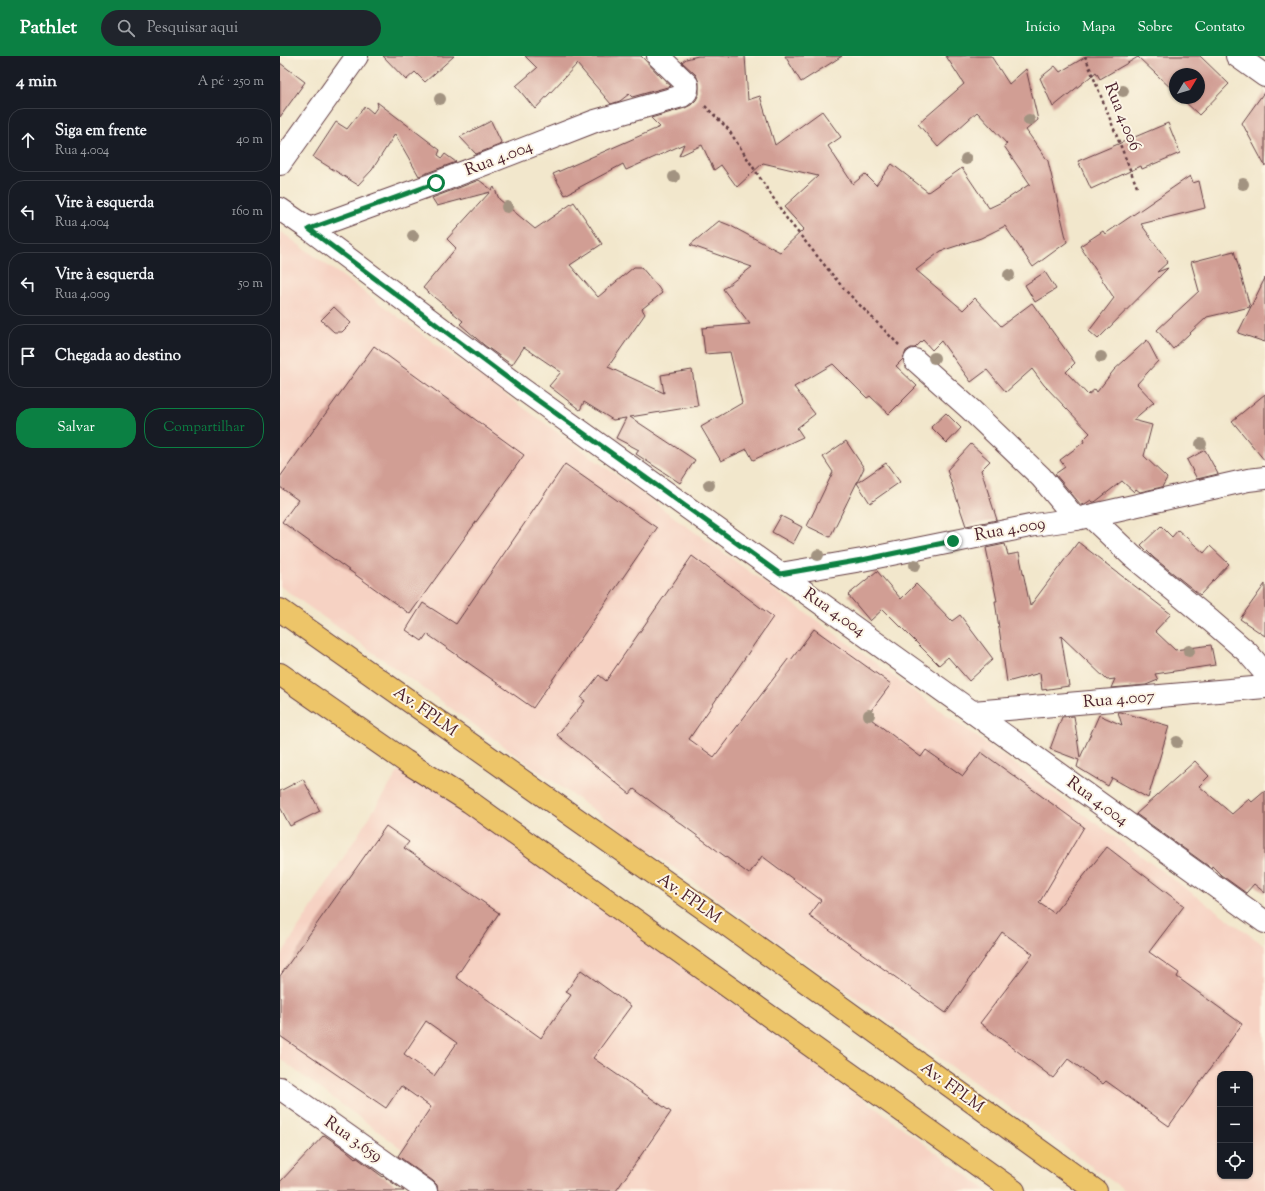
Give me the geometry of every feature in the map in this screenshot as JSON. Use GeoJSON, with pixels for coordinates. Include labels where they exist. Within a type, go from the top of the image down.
{"type":"FeatureCollection","features":[{"type":"Feature","properties":{"kind":"main road","name":"Av. FPLM"},"geometry":{"type":"LineString","coordinates":[[280,610],[723,922],[1096,1191]]}},
{"type":"Feature","properties":{"kind":"main road"},"geometry":{"type":"LineString","coordinates":[[280,674],[405,761],[470,802],[1014,1191]]}},
{"type":"Feature","properties":{"kind":"street"},"geometry":{"type":"LineString","coordinates":[[280,164],[357,56]]}},
{"type":"Feature","properties":{"kind":"street"},"geometry":{"type":"LineString","coordinates":[[658,56],[687,84],[688,89]]}},
{"type":"Feature","properties":{"kind":"street"},"geometry":{"type":"LineString","coordinates":[[1237,56],[1265,76]]}},
{"type":"Feature","properties":{"kind":"street","name":"Rua 4.004"},"geometry":{"type":"LineString","coordinates":[[309,229],[436,183],[595,122],[682,96],[686,94],[688,89]]}},
{"type":"Feature","properties":{"kind":"street","name":"Rua 4.004"},"geometry":{"type":"LineString","coordinates":[[280,209],[309,229],[528,393],[1265,922]]}},
{"type":"Feature","properties":{"kind":"street"},"geometry":{"type":"LineString","coordinates":[[915,360],[970,409],[1083,518],[1212,620],[1247,652],[1265,673]]}},
{"type":"Feature","properties":{"kind":"street","name":"Rua 4.009"},"geometry":{"type":"LineString","coordinates":[[780,574],[862,560],[1036,525],[1083,518],[1248,480],[1265,478]]}},
{"type":"Feature","properties":{"kind":"street","name":"Rua 4.007"},"geometry":{"type":"LineString","coordinates":[[974,712],[1265,687]]}},
{"type":"Feature","properties":{"kind":"street","name":"Rua 3.659"},"geometry":{"type":"LineString","coordinates":[[280,1088],[426,1191]]}},
{"type":"Feature","properties":{"kind":"path","name":"Rua 4.006"},"geometry":{"type":"LineString","coordinates":[[1085,56],[1137,187]]}},
{"type":"Feature","properties":{"kind":"path"},"geometry":{"type":"LineString","coordinates":[[688,89],[728,129],[787,220],[844,289],[915,360]]}},
{"type":"Feature","properties":{"kind":"shaded area"},"geometry":{"type":"Polygon","coordinates":[[[280,231],[1265,946],[1265,1191],[1126,1191],[280,586],[280,231]]]}},
{"type":"Feature","properties":{"kind":"shaded area"},"geometry":{"type":"Polygon","coordinates":[[[405,761],[988,1191],[459,1191],[280,1059],[280,957],[405,761]]]}},
{"type":"Feature","properties":{"kind":"building"},"geometry":{"type":"Polygon","coordinates":[[[383,56],[454,56],[425,82],[415,72],[406,80],[383,56]]]}},
{"type":"Feature","properties":{"kind":"building"},"geometry":{"type":"Polygon","coordinates":[[[525,56],[641,56],[671,86],[632,97],[629,94],[620,101],[611,104],[577,64],[535,109],[516,86],[537,68],[525,56]]]}},
{"type":"Feature","properties":{"kind":"building"},"geometry":{"type":"Polygon","coordinates":[[[698,56],[745,56],[748,100],[760,96],[775,145],[822,111],[841,137],[828,146],[853,184],[865,174],[876,185],[892,164],[928,192],[962,168],[989,208],[1004,201],[1030,184],[1004,146],[1007,144],[977,112],[938,147],[918,124],[964,84],[946,56],[991,56],[1009,84],[1026,69],[1038,120],[1026,130],[1048,161],[1067,242],[1033,267],[1005,226],[981,238],[941,251],[916,270],[963,310],[975,298],[1001,326],[1032,303],[1075,363],[1066,372],[1088,395],[1095,389],[1097,392],[1114,370],[1147,340],[1158,361],[1137,384],[1154,402],[1133,420],[1152,425],[1144,456],[1167,478],[1162,487],[1140,492],[1136,489],[1134,492],[1122,481],[1095,502],[1091,500],[1081,505],[1055,474],[1065,467],[1060,460],[1084,442],[1083,440],[1090,433],[1044,385],[1032,369],[1006,392],[987,370],[971,382],[941,341],[932,350],[923,340],[915,348],[911,348],[906,351],[903,359],[896,366],[917,386],[889,414],[870,396],[867,398],[833,364],[794,387],[815,414],[797,428],[803,437],[753,460],[747,449],[721,461],[701,427],[742,403],[730,352],[705,354],[702,328],[750,324],[723,289],[752,267],[690,245],[719,221],[780,252],[804,229],[784,207],[818,176],[763,163],[737,187],[721,165],[714,170],[702,145],[679,156],[684,144],[626,170],[623,164],[565,195],[553,174],[660,127],[651,118],[691,105],[699,94],[699,82],[696,75],[682,62],[686,59],[698,56]]]}},
{"type":"Feature","properties":{"kind":"building"},"geometry":{"type":"Polygon","coordinates":[[[785,56],[842,56],[801,82],[785,56]]]}},
{"type":"Feature","properties":{"kind":"building"},"geometry":{"type":"Polygon","coordinates":[[[1087,56],[1200,56],[1229,84],[1199,115],[1187,104],[1205,104],[1205,68],[1169,68],[1169,86],[1138,57],[1100,79],[1096,72],[1053,107],[1040,78],[1055,66],[1060,72],[1087,56]]]}},
{"type":"Feature","properties":{"kind":"building"},"geometry":{"type":"Polygon","coordinates":[[[280,63],[305,82],[280,117],[280,63]]]}},
{"type":"Feature","properties":{"kind":"building"},"geometry":{"type":"Polygon","coordinates":[[[1265,91],[1265,166],[1242,123],[1265,91]]]}},
{"type":"Feature","properties":{"kind":"building"},"geometry":{"type":"Polygon","coordinates":[[[377,102],[440,150],[438,155],[442,158],[445,154],[456,162],[419,176],[395,134],[372,170],[358,185],[313,157],[336,122],[347,129],[365,106],[373,113],[378,106],[377,102]]]}},
{"type":"Feature","properties":{"kind":"building"},"geometry":{"type":"Polygon","coordinates":[[[491,121],[502,144],[476,154],[460,137],[491,121]]]}},
{"type":"Feature","properties":{"kind":"building"},"geometry":{"type":"Polygon","coordinates":[[[1168,123],[1180,153],[1142,169],[1141,166],[1091,189],[1078,161],[1168,123]]]}},
{"type":"Feature","properties":{"kind":"building"},"geometry":{"type":"Polygon","coordinates":[[[1190,176],[1193,183],[1199,181],[1205,208],[1141,224],[1168,262],[1157,272],[1168,268],[1098,339],[1089,331],[1114,298],[1080,246],[1103,231],[1105,234],[1190,176]]]}},
{"type":"Feature","properties":{"kind":"building"},"geometry":{"type":"Polygon","coordinates":[[[479,180],[492,190],[494,187],[499,199],[535,229],[574,202],[602,244],[570,265],[598,297],[634,267],[641,267],[662,293],[642,309],[645,314],[608,367],[664,393],[661,375],[692,370],[698,406],[630,417],[695,460],[680,483],[636,454],[639,450],[616,438],[626,418],[613,420],[584,402],[580,410],[549,386],[561,372],[524,347],[512,365],[484,345],[460,324],[463,321],[423,288],[456,248],[447,239],[490,192],[437,206],[432,198],[479,180]]]}},
{"type":"Feature","properties":{"kind":"building"},"geometry":{"type":"Polygon","coordinates":[[[1234,251],[1250,307],[1207,317],[1173,349],[1157,330],[1199,291],[1191,262],[1234,251]]]}},
{"type":"Feature","properties":{"kind":"building"},"geometry":{"type":"Polygon","coordinates":[[[1045,272],[1056,289],[1035,302],[1025,285],[1045,272]]]}},
{"type":"Feature","properties":{"kind":"building"},"geometry":{"type":"Polygon","coordinates":[[[1265,278],[1265,342],[1238,333],[1265,278]]]}},
{"type":"Feature","properties":{"kind":"building"},"geometry":{"type":"Polygon","coordinates":[[[334,307],[351,323],[342,332],[334,332],[321,320],[334,307]]]}},
{"type":"Feature","properties":{"kind":"building"},"geometry":{"type":"Polygon","coordinates":[[[374,346],[524,455],[410,614],[282,522],[298,500],[280,487],[280,477],[374,346]]]}},
{"type":"Feature","properties":{"kind":"building"},"geometry":{"type":"Polygon","coordinates":[[[1265,394],[1265,461],[1232,421],[1265,394]]]}},
{"type":"Feature","properties":{"kind":"building"},"geometry":{"type":"Polygon","coordinates":[[[946,413],[961,428],[947,443],[931,427],[946,413]]]}},
{"type":"Feature","properties":{"kind":"building"},"geometry":{"type":"Polygon","coordinates":[[[846,441],[864,468],[830,537],[807,526],[833,472],[823,457],[846,441]]]}},
{"type":"Feature","properties":{"kind":"building"},"geometry":{"type":"Polygon","coordinates":[[[971,444],[990,461],[981,470],[997,520],[966,526],[947,470],[971,444]]]}},
{"type":"Feature","properties":{"kind":"building"},"geometry":{"type":"Polygon","coordinates":[[[1205,450],[1218,474],[1197,479],[1187,460],[1205,450]]]}},
{"type":"Feature","properties":{"kind":"building"},"geometry":{"type":"Polygon","coordinates":[[[886,463],[900,482],[870,503],[857,483],[886,463]]]}},
{"type":"Feature","properties":{"kind":"building"},"geometry":{"type":"Polygon","coordinates":[[[565,464],[657,528],[533,708],[427,634],[422,641],[406,630],[423,603],[456,624],[565,464]]]}},
{"type":"Feature","properties":{"kind":"building"},"geometry":{"type":"Polygon","coordinates":[[[781,516],[802,527],[793,544],[772,532],[781,516]]]}},
{"type":"Feature","properties":{"kind":"building"},"geometry":{"type":"Polygon","coordinates":[[[1161,526],[1172,537],[1178,530],[1204,553],[1210,546],[1229,564],[1200,595],[1154,558],[1141,545],[1161,526]]]}},
{"type":"Feature","properties":{"kind":"building"},"geometry":{"type":"Polygon","coordinates":[[[1078,542],[1171,614],[1155,631],[1175,650],[1211,645],[1215,665],[1155,674],[1158,680],[1146,685],[1111,688],[1115,679],[1107,680],[1061,636],[1069,686],[1042,690],[1040,673],[1007,682],[995,601],[997,601],[986,548],[1005,544],[1008,555],[1019,553],[1030,606],[1078,542]]]}},
{"type":"Feature","properties":{"kind":"building"},"geometry":{"type":"Polygon","coordinates":[[[692,556],[773,617],[689,739],[714,757],[789,658],[791,660],[814,629],[891,684],[867,716],[921,757],[926,750],[963,776],[981,752],[1084,827],[1039,903],[1054,913],[1107,847],[1184,906],[1149,952],[1179,973],[1177,977],[1242,1024],[1169,1126],[1106,1081],[1103,1084],[1068,1059],[1053,1078],[980,1023],[1033,954],[1002,932],[946,1013],[809,916],[821,900],[762,856],[749,874],[634,789],[630,794],[557,735],[585,701],[581,698],[599,675],[606,681],[692,556]]]}},
{"type":"Feature","properties":{"kind":"building"},"geometry":{"type":"Polygon","coordinates":[[[877,571],[901,599],[916,584],[952,621],[960,615],[993,659],[969,681],[948,657],[939,665],[883,609],[870,621],[848,595],[877,571]]]}},
{"type":"Feature","properties":{"kind":"building"},"geometry":{"type":"Polygon","coordinates":[[[1265,584],[1265,636],[1240,619],[1265,584]]]}},
{"type":"Feature","properties":{"kind":"building"},"geometry":{"type":"Polygon","coordinates":[[[1118,712],[1169,726],[1148,798],[1112,778],[1108,786],[1077,767],[1079,760],[1050,749],[1062,717],[1074,716],[1080,758],[1099,715],[1122,725],[1118,712]]]}},
{"type":"Feature","properties":{"kind":"building"},"geometry":{"type":"Polygon","coordinates":[[[1195,761],[1209,776],[1199,786],[1232,814],[1249,799],[1252,802],[1265,791],[1265,893],[1254,884],[1246,893],[1221,875],[1212,866],[1211,868],[1136,814],[1195,761]]]}},
{"type":"Feature","properties":{"kind":"building"},"geometry":{"type":"Polygon","coordinates":[[[303,779],[320,811],[290,826],[280,807],[280,791],[303,779]]]}},
{"type":"Feature","properties":{"kind":"building"},"geometry":{"type":"Polygon","coordinates":[[[386,826],[409,842],[404,848],[499,913],[456,977],[541,1038],[571,995],[566,992],[581,970],[631,1006],[593,1058],[671,1112],[616,1191],[438,1191],[437,1185],[433,1181],[398,1156],[431,1107],[401,1086],[386,1108],[280,1036],[280,976],[386,826]],[[426,1021],[404,1054],[434,1076],[457,1043],[426,1021]]]}},
{"type":"Feature","properties":{"kind":"building"},"geometry":{"type":"Polygon","coordinates":[[[324,1135],[404,1191],[280,1191],[280,1182],[324,1135]]]}},
{"type":"Feature","properties":{"kind":"route"},"geometry":{"type":"LineString","coordinates":[[436,183],[309,229],[522,389],[780,574],[862,560],[953,541]]}}]}
